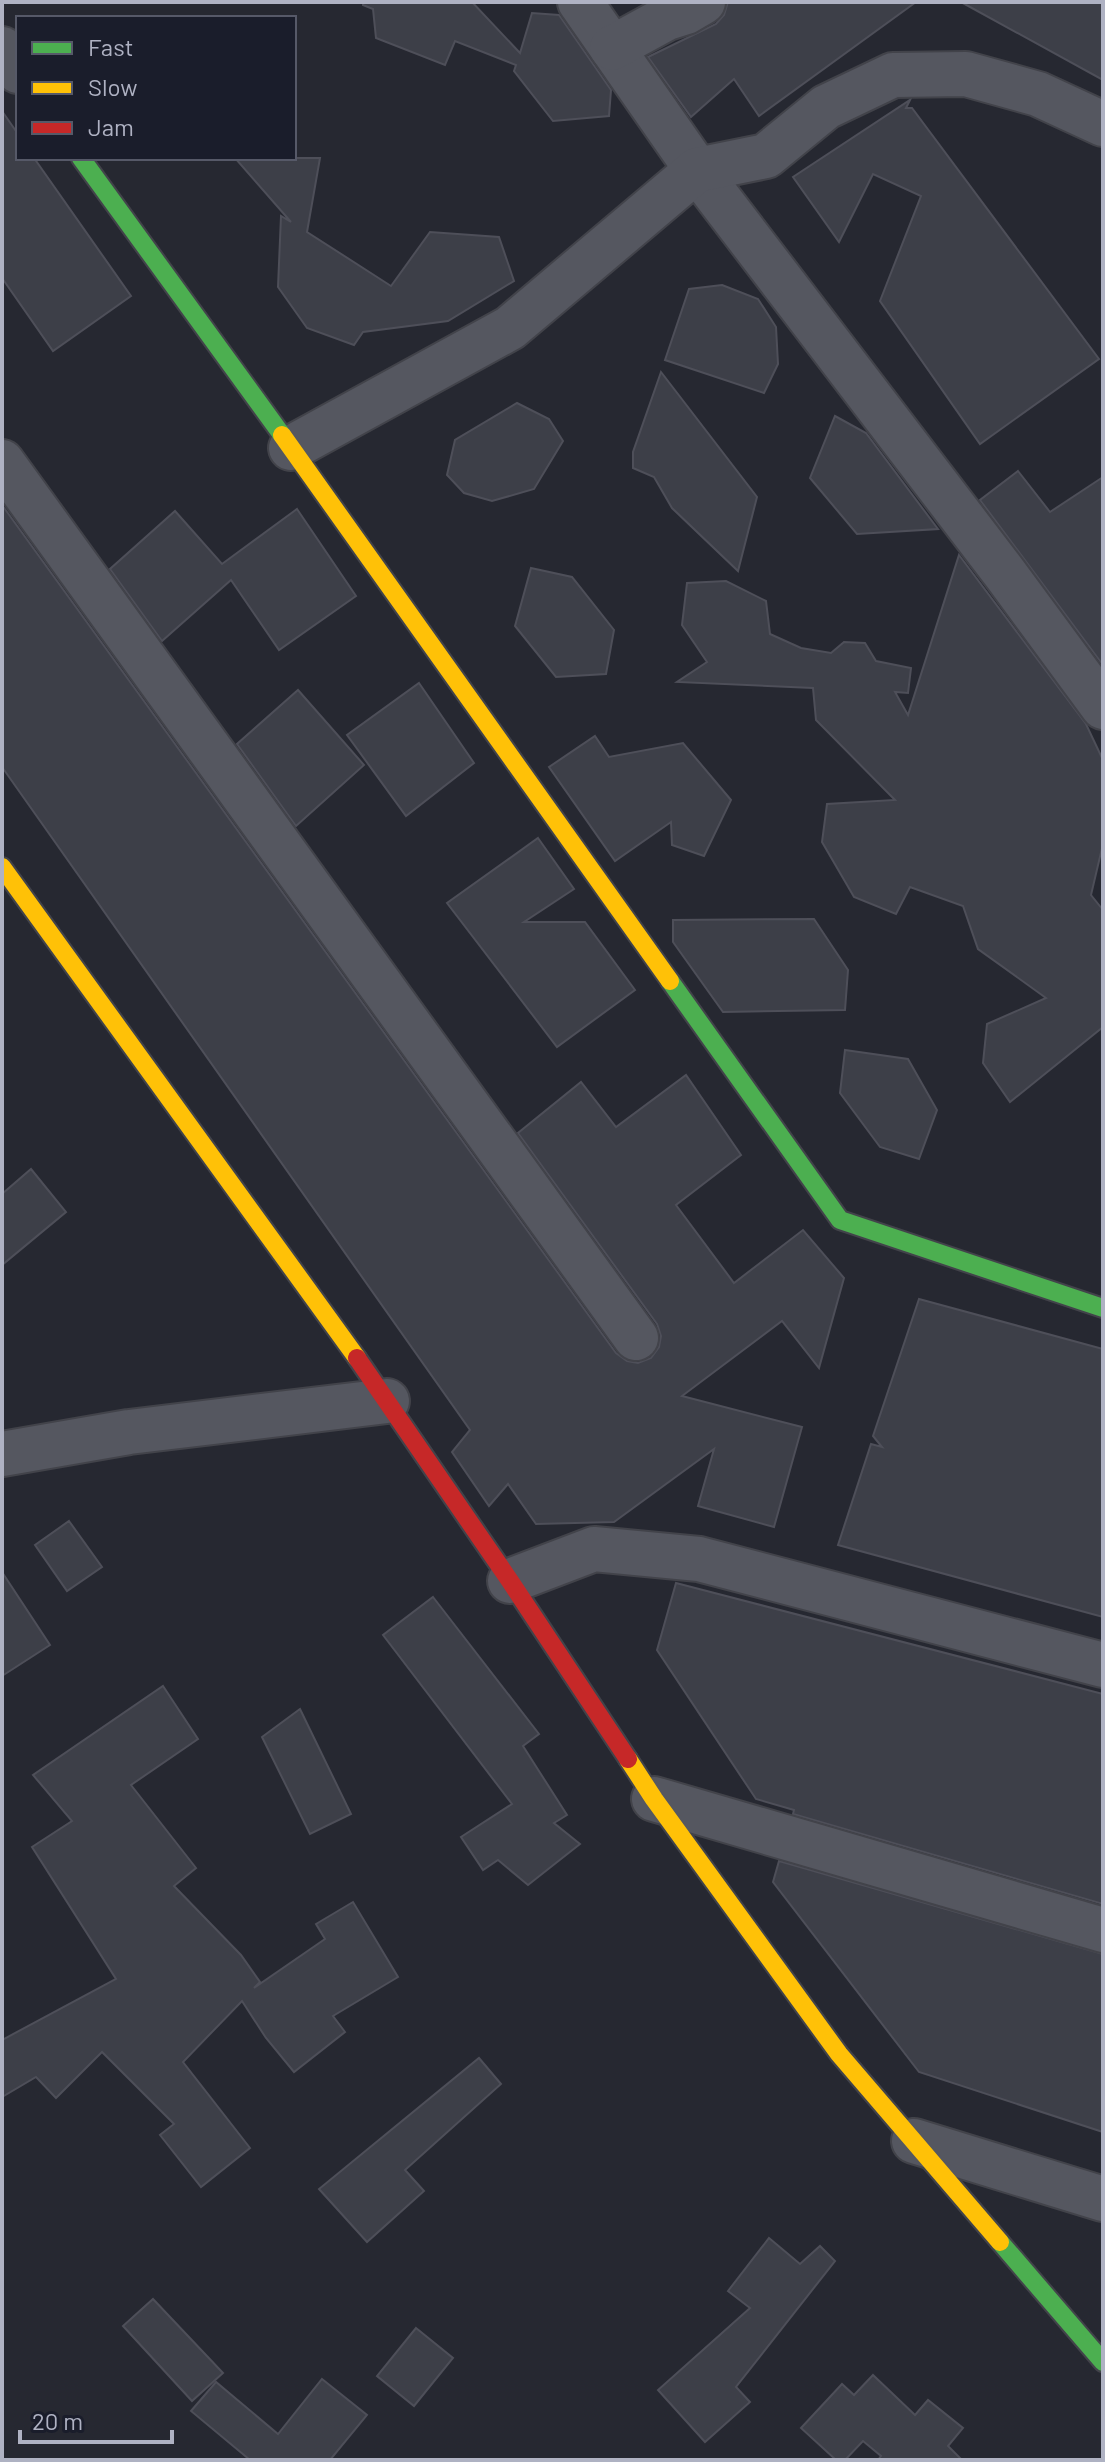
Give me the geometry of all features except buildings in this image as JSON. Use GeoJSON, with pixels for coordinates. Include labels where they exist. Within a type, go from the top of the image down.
{"type":"FeatureCollection","features":[{"type":"Feature","properties":{"kind":"street"},"geometry":{"type":"LineString","coordinates":[[580,2],[697,170],[1103,707]]}},
{"type":"Feature","properties":{"kind":"street"},"geometry":{"type":"LineString","coordinates":[[612,48],[703,2]]}},
{"type":"Feature","properties":{"kind":"street"},"geometry":{"type":"LineString","coordinates":[[2,49],[16,68]]}},
{"type":"Feature","properties":{"kind":"street"},"geometry":{"type":"LineString","coordinates":[[291,448],[510,328],[697,170],[766,156],[826,107],[893,75],[966,74],[1038,94],[1103,124]]}},
{"type":"Feature","properties":{"kind":"street"},"geometry":{"type":"LineString","coordinates":[[82,160],[840,1220],[1103,1308]]}},
{"type":"Feature","properties":{"kind":"street"},"geometry":{"type":"LineString","coordinates":[[2,462],[636,1338]]}},
{"type":"Feature","properties":{"kind":"street"},"geometry":{"type":"LineString","coordinates":[[2,867],[339,1332],[510,1581],[654,1799],[839,2054],[1103,2362]]}},
{"type":"Feature","properties":{"kind":"street"},"geometry":{"type":"LineString","coordinates":[[2,1454],[129,1432],[387,1401]]}},
{"type":"Feature","properties":{"kind":"street"},"geometry":{"type":"LineString","coordinates":[[510,1581],[594,1549],[699,1559],[1103,1665]]}},
{"type":"Feature","properties":{"kind":"street"},"geometry":{"type":"LineString","coordinates":[[654,1799],[1103,1930]]}},
{"type":"Feature","properties":{"kind":"street"},"geometry":{"type":"LineString","coordinates":[[914,2141],[1103,2199]]}},
{"type":"Feature","properties":{"kind":"traffic: fast"},"geometry":{"type":"LineString","coordinates":[[82,160],[282,435]]}},
{"type":"Feature","properties":{"kind":"traffic: fast"},"geometry":{"type":"LineString","coordinates":[[670,981],[840,1220],[1103,1308]]}},
{"type":"Feature","properties":{"kind":"traffic: fast"},"geometry":{"type":"LineString","coordinates":[[1000,2242],[1103,2362]]}},
{"type":"Feature","properties":{"kind":"traffic: slow"},"geometry":{"type":"LineString","coordinates":[[282,435],[670,981]]}},
{"type":"Feature","properties":{"kind":"traffic: slow"},"geometry":{"type":"LineString","coordinates":[[2,867],[357,1358]]}},
{"type":"Feature","properties":{"kind":"traffic: slow"},"geometry":{"type":"LineString","coordinates":[[628,1759],[839,2054],[1000,2242]]}},
{"type":"Feature","properties":{"kind":"traffic: jam"},"geometry":{"type":"LineString","coordinates":[[357,1358],[628,1759]]}}]}
